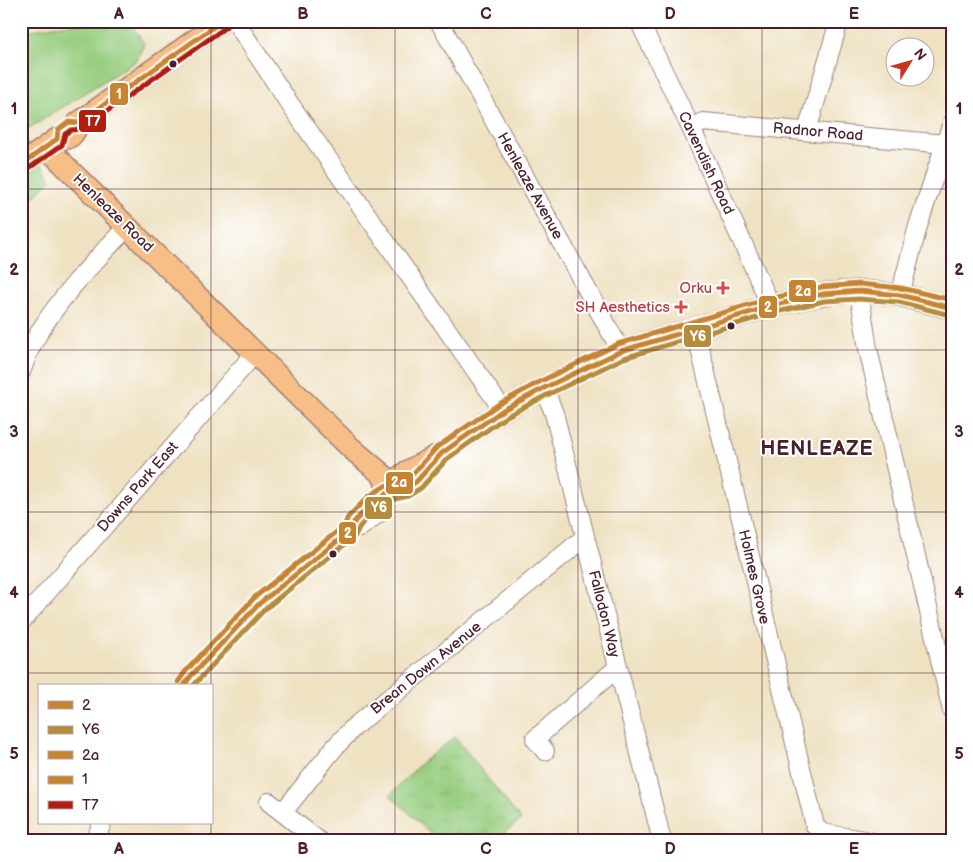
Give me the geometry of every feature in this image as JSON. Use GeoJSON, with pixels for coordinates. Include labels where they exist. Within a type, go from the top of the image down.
{"type":"FeatureCollection","features":[{"type":"Feature","properties":{"kind":"main road"},"geometry":{"type":"LineString","coordinates":[[21,164],[51,143],[58,130],[69,122],[78,123],[222,21]]}},
{"type":"Feature","properties":{"kind":"main road","name":"Henleaze Road"},"geometry":{"type":"LineString","coordinates":[[51,143],[127,227],[351,448],[373,485],[388,493]]}},
{"type":"Feature","properties":{"kind":"main road"},"geometry":{"type":"LineString","coordinates":[[388,493],[405,489],[416,482],[442,453],[503,410],[621,351],[771,306],[823,294],[859,291],[900,295],[952,308]]}},
{"type":"Feature","properties":{"kind":"street"},"geometry":{"type":"LineString","coordinates":[[235,21],[287,100],[503,410]]}},
{"type":"Feature","properties":{"kind":"street","name":"Henleaze Avenue"},"geometry":{"type":"LineString","coordinates":[[439,21],[621,351]]}},
{"type":"Feature","properties":{"kind":"street","name":"Cavendish Road"},"geometry":{"type":"LineString","coordinates":[[639,21],[691,128],[771,306]]}},
{"type":"Feature","properties":{"kind":"street"},"geometry":{"type":"LineString","coordinates":[[807,130],[839,21]]}},
{"type":"Feature","properties":{"kind":"street","name":"Radnor Road"},"geometry":{"type":"LineString","coordinates":[[691,128],[703,122],[946,144]]}},
{"type":"Feature","properties":{"kind":"street"},"geometry":{"type":"LineString","coordinates":[[900,295],[918,226],[952,122]]}},
{"type":"Feature","properties":{"kind":"street"},"geometry":{"type":"LineString","coordinates":[[21,372],[32,344],[47,320],[74,284],[127,227]]}},
{"type":"Feature","properties":{"kind":"street"},"geometry":{"type":"LineString","coordinates":[[859,291],[868,349],[952,711]]}},
{"type":"Feature","properties":{"kind":"street","name":"Holmes Grove"},"geometry":{"type":"LineString","coordinates":[[695,328],[815,826],[822,833],[870,841]]}},
{"type":"Feature","properties":{"kind":"street","name":"Downs Park East"},"geometry":{"type":"LineString","coordinates":[[21,622],[255,353]]}},
{"type":"Feature","properties":{"kind":"street","name":"Fallodon Way"},"geometry":{"type":"LineString","coordinates":[[544,388],[554,413],[662,841]]}},
{"type":"Feature","properties":{"kind":"street"},"geometry":{"type":"LineString","coordinates":[[186,684],[196,670],[260,603],[350,531],[359,528],[380,512],[388,493]]}},
{"type":"Feature","properties":{"kind":"street","name":"Brean Down Avenue"},"geometry":{"type":"LineString","coordinates":[[319,841],[276,807],[354,727],[584,538]]}},
{"type":"Feature","properties":{"kind":"street"},"geometry":{"type":"LineString","coordinates":[[545,751],[535,739],[617,668]]}},
{"type":"Feature","properties":{"kind":"street"},"geometry":{"type":"LineString","coordinates":[[95,841],[102,824]]}},
{"type":"Feature","properties":{"kind":"green space"},"geometry":{"type":"Polygon","coordinates":[[[113,21],[134,28],[144,44],[137,60],[22,133],[51,180],[21,209],[21,32],[53,26],[113,21]]]}},
{"type":"Feature","properties":{"kind":"green space"},"geometry":{"type":"Polygon","coordinates":[[[455,737],[521,820],[493,841],[433,841],[429,832],[390,795],[421,763],[455,737]]]}},
{"type":"Feature","properties":{"kind":"transit line","name":"1"},"geometry":{"type":"LineString","coordinates":[[21,165],[57,139],[58,130],[69,122],[78,123],[222,21]]}},
{"type":"Feature","properties":{"kind":"transit line","name":"T7"},"geometry":{"type":"LineString","coordinates":[[25,171],[62,145],[65,134],[71,130],[82,129],[226,27]]}},
{"type":"Feature","properties":{"kind":"transit line","name":"2a"},"geometry":{"type":"LineString","coordinates":[[178,682],[185,672],[255,597],[344,526],[348,517],[369,496],[385,486],[402,482],[411,476],[437,447],[499,404],[541,381],[618,344],[769,299],[822,287],[859,284],[901,288],[952,300]]}},
{"type":"Feature","properties":{"kind":"transit line","name":"2"},"geometry":{"type":"LineString","coordinates":[[185,684],[260,603],[350,531],[354,522],[373,502],[388,493],[405,489],[416,482],[442,453],[503,410],[544,388],[621,351],[771,306],[823,294],[859,291],[900,295],[952,308]]}},
{"type":"Feature","properties":{"kind":"transit line","name":"Y6"},"geometry":{"type":"LineString","coordinates":[[195,684],[265,609],[355,536],[360,526],[378,508],[391,500],[408,496],[421,488],[447,459],[507,416],[547,395],[624,358],[773,313],[824,301],[859,299],[899,302],[950,315]]}},
{"type":"Feature","properties":{"kind":"place","name":"Orku"},"geometry":{"type":"Point","coordinates":[723,288]}},
{"type":"Feature","properties":{"kind":"place","name":"SH Aesthetics"},"geometry":{"type":"Point","coordinates":[681,307]}},
{"type":"Feature","properties":{"kind":"district","name":"HENLEAZE"},"geometry":{"type":"Point","coordinates":[817,449]}}]}
